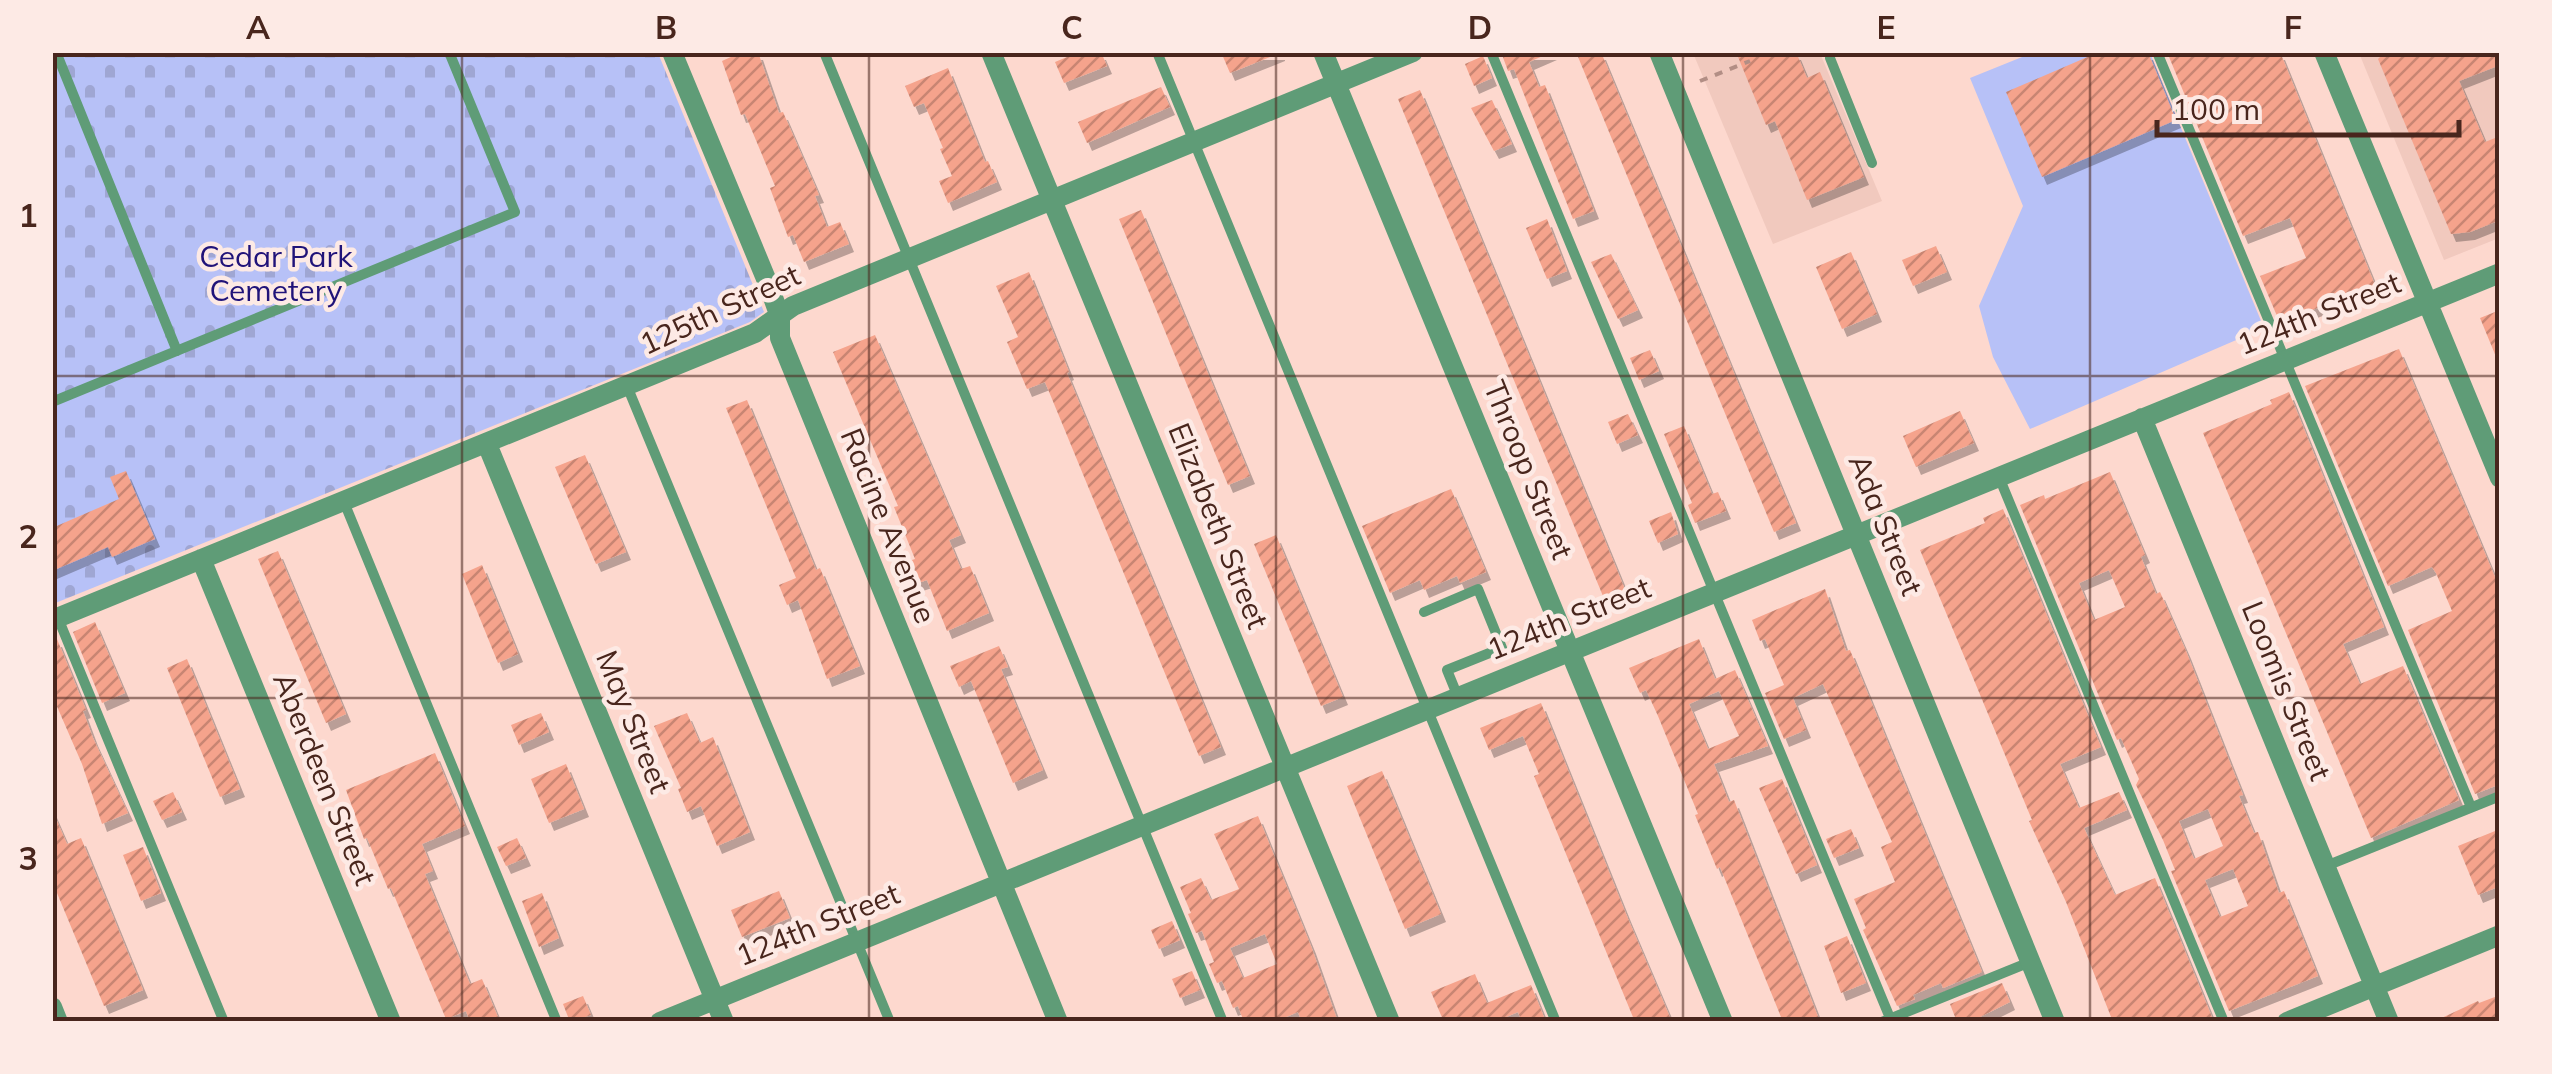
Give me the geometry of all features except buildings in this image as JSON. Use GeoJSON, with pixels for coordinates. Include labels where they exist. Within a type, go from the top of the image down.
{"type":"FeatureCollection","features":[{"type":"Feature","properties":{"kind":"street","name":"Racine Avenue"},"geometry":{"type":"LineString","coordinates":[[672,52],[780,317],[779,336],[1058,1022]]}},
{"type":"Feature","properties":{"kind":"street","name":"Elizabeth Street"},"geometry":{"type":"LineString","coordinates":[[991,52],[1390,1022]]}},
{"type":"Feature","properties":{"kind":"street","name":"Throop Street"},"geometry":{"type":"LineString","coordinates":[[1323,52],[1723,1022]]}},
{"type":"Feature","properties":{"kind":"street","name":"125th Street"},"geometry":{"type":"LineString","coordinates":[[55,619],[755,334],[793,306],[1413,52]]}},
{"type":"Feature","properties":{"kind":"street","name":"Ada Street"},"geometry":{"type":"LineString","coordinates":[[1659,52],[2055,1022]]}},
{"type":"Feature","properties":{"kind":"street"},"geometry":{"type":"LineString","coordinates":[[2324,52],[2500,478]]}},
{"type":"Feature","properties":{"kind":"street","name":"124th Street"},"geometry":{"type":"LineString","coordinates":[[660,1022],[2500,273]]}},
{"type":"Feature","properties":{"kind":"street","name":"Loomis Street"},"geometry":{"type":"LineString","coordinates":[[2142,418],[2389,1022]]}},
{"type":"Feature","properties":{"kind":"street","name":"May Street"},"geometry":{"type":"LineString","coordinates":[[487,444],[724,1022]]}},
{"type":"Feature","properties":{"kind":"street","name":"Aberdeen Street"},"geometry":{"type":"LineString","coordinates":[[200,559],[391,1022]]}},
{"type":"Feature","properties":{"kind":"street"},"geometry":{"type":"LineString","coordinates":[[2287,1022],[2500,935]]}},
{"type":"Feature","properties":{"kind":"street"},"geometry":{"type":"LineString","coordinates":[[52,1007],[58,1022]]}},
{"type":"Feature","properties":{"kind":"lane"},"geometry":{"type":"LineString","coordinates":[[56,52],[177,350]]}},
{"type":"Feature","properties":{"kind":"lane"},"geometry":{"type":"LineString","coordinates":[[52,402],[515,212],[449,52]]}},
{"type":"Feature","properties":{"kind":"lane"},"geometry":{"type":"LineString","coordinates":[[824,52],[1224,1022]]}},
{"type":"Feature","properties":{"kind":"lane"},"geometry":{"type":"LineString","coordinates":[[1157,52],[1556,1022]]}},
{"type":"Feature","properties":{"kind":"lane"},"geometry":{"type":"LineString","coordinates":[[1491,52],[1886,1020],[2030,961]]}},
{"type":"Feature","properties":{"kind":"lane"},"geometry":{"type":"LineString","coordinates":[[2157,52],[2470,808]]}},
{"type":"Feature","properties":{"kind":"lane"},"geometry":{"type":"LineString","coordinates":[[1830,58],[1872,163]]}},
{"type":"Feature","properties":{"kind":"lane"},"geometry":{"type":"LineString","coordinates":[[627,386],[890,1022]]}},
{"type":"Feature","properties":{"kind":"lane"},"geometry":{"type":"LineString","coordinates":[[1998,477],[2224,1022]]}},
{"type":"Feature","properties":{"kind":"lane"},"geometry":{"type":"LineString","coordinates":[[344,502],[557,1022]]}},
{"type":"Feature","properties":{"kind":"lane"},"geometry":{"type":"LineString","coordinates":[[1424,612],[1478,589],[1502,648],[1447,670],[1458,697]]}},
{"type":"Feature","properties":{"kind":"lane"},"geometry":{"type":"LineString","coordinates":[[55,619],[224,1022]]}},
{"type":"Feature","properties":{"kind":"lane"},"geometry":{"type":"LineString","coordinates":[[1488,654],[1498,680]]}},
{"type":"Feature","properties":{"kind":"lane"},"geometry":{"type":"LineString","coordinates":[[2326,867],[2500,796]]}},
{"type":"Feature","properties":{"kind":"path"},"geometry":{"type":"LineString","coordinates":[[1700,81],[1750,61]]}},
{"type":"Feature","properties":{"kind":"shaded area"},"geometry":{"type":"Polygon","coordinates":[[[1693,53],[1820,53],[1882,201],[1773,244],[1693,53]]]}},
{"type":"Feature","properties":{"kind":"shaded area"},"geometry":{"type":"Polygon","coordinates":[[[2359,53],[2499,53],[2499,238],[2444,260],[2359,53]]]}},
{"type":"Feature","properties":{"kind":"green space","name":"Cedar Park Cemetery"},"geometry":{"type":"Polygon","coordinates":[[[53,53],[658,53],[764,312],[750,322],[53,604],[53,53]]]}},
{"type":"Feature","properties":{"kind":"green space"},"geometry":{"type":"Polygon","coordinates":[[[2032,53],[2150,53],[2264,328],[2030,429],[1993,357],[1979,306],[2023,206],[1970,78],[2032,53]]]}}]}
